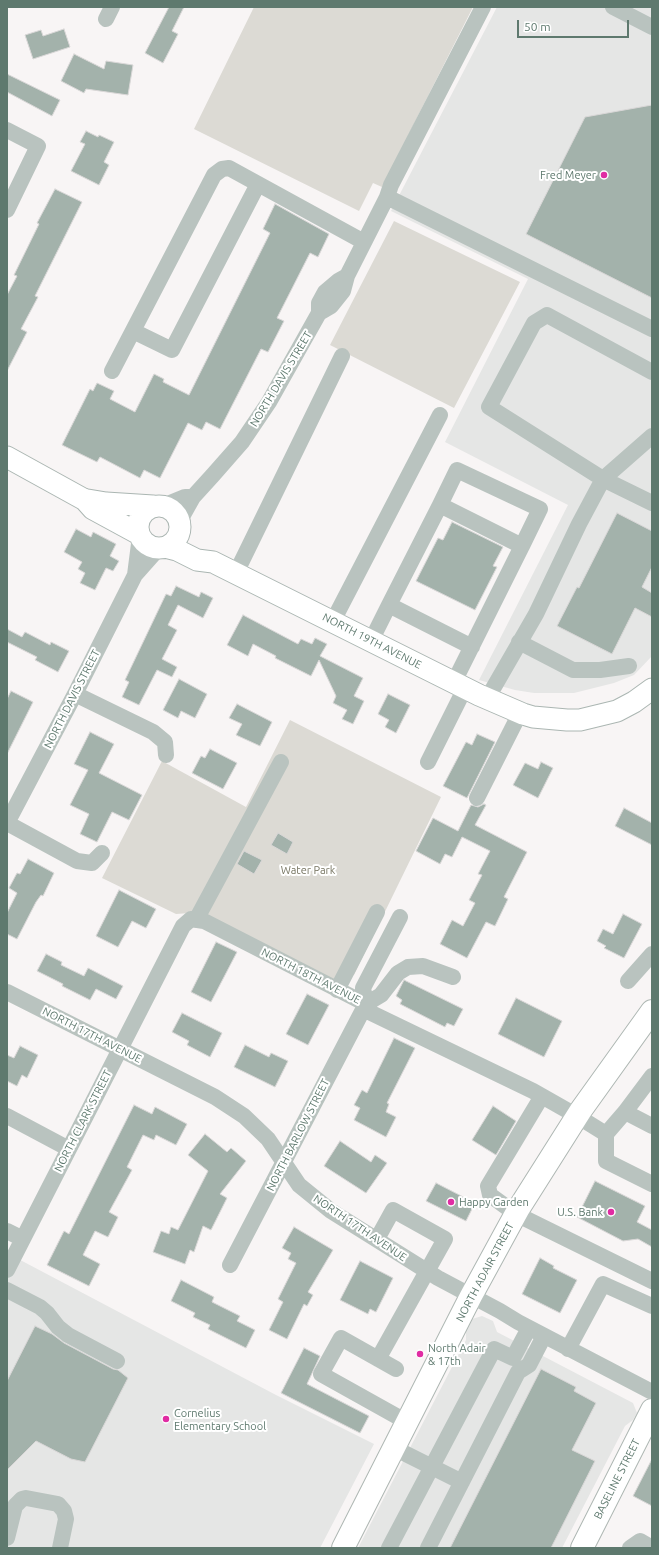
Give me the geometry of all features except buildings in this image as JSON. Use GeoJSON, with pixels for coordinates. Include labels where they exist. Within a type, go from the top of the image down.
{"type":"FeatureCollection","features":[{"type":"Feature","properties":{"kind":"highway","name":"NORTH ADAIR STREET"},"geometry":{"type":"LineString","coordinates":[[342,1548],[471,1296],[516,1214],[546,1163],[577,1116],[652,1011]]}},
{"type":"Feature","properties":{"kind":"highway","name":"BASELINE STREET"},"geometry":{"type":"LineString","coordinates":[[582,1548],[652,1410]]}},
{"type":"Feature","properties":{"kind":"main road","name":"NORTH 19TH AVENUE"},"geometry":{"type":"LineString","coordinates":[[7,457],[85,500],[106,504],[168,507],[175,513],[180,524],[194,544],[213,562],[460,685],[526,715],[580,720],[625,707],[652,689]]}},
{"type":"Feature","properties":{"kind":"main road","name":"NORTH 19TH AVENUE"},"geometry":{"type":"LineString","coordinates":[[85,500],[93,509],[139,535],[148,545],[176,550],[197,560],[213,562]]}},
{"type":"Feature","properties":{"kind":"main road"},"geometry":{"type":"LineString","coordinates":[[139,535],[138,524],[141,515],[144,511],[158,506]]}},
{"type":"Feature","properties":{"kind":"main road"},"geometry":{"type":"LineString","coordinates":[[162,547],[169,545],[176,539],[179,535],[180,524]]}},
{"type":"Feature","properties":{"kind":"street","name":"NORTH DAVIS STREET"},"geometry":{"type":"LineString","coordinates":[[180,524],[192,497],[227,460],[255,424],[319,313],[331,306],[343,291],[347,276],[387,197],[391,185],[482,7]]}},
{"type":"Feature","properties":{"kind":"street"},"geometry":{"type":"LineString","coordinates":[[612,7],[652,27]]}},
{"type":"Feature","properties":{"kind":"street"},"geometry":{"type":"LineString","coordinates":[[7,130],[38,146],[7,210]]}},
{"type":"Feature","properties":{"kind":"street"},"geometry":{"type":"LineString","coordinates":[[112,371],[214,175],[222,169],[229,168],[364,242]]}},
{"type":"Feature","properties":{"kind":"street"},"geometry":{"type":"LineString","coordinates":[[133,331],[172,350],[258,184]]}},
{"type":"Feature","properties":{"kind":"street"},"geometry":{"type":"LineString","coordinates":[[387,197],[652,329]]}},
{"type":"Feature","properties":{"kind":"street"},"geometry":{"type":"LineString","coordinates":[[652,372],[547,315],[534,323],[488,407],[604,478],[652,503]]}},
{"type":"Feature","properties":{"kind":"street"},"geometry":{"type":"LineString","coordinates":[[236,573],[342,356]]}},
{"type":"Feature","properties":{"kind":"street"},"geometry":{"type":"LineString","coordinates":[[333,621],[440,415]]}},
{"type":"Feature","properties":{"kind":"street"},"geometry":{"type":"LineString","coordinates":[[487,698],[536,614],[579,524],[604,478],[652,436]]}},
{"type":"Feature","properties":{"kind":"street"},"geometry":{"type":"LineString","coordinates":[[371,641],[457,470],[540,509],[472,647],[460,685],[428,762]]}},
{"type":"Feature","properties":{"kind":"street"},"geometry":{"type":"LineString","coordinates":[[158,506],[185,497],[192,497]]}},
{"type":"Feature","properties":{"kind":"street"},"geometry":{"type":"LineString","coordinates":[[440,505],[522,546]]}},
{"type":"Feature","properties":{"kind":"street"},"geometry":{"type":"LineString","coordinates":[[135,575],[139,535]]}},
{"type":"Feature","properties":{"kind":"street"},"geometry":{"type":"LineString","coordinates":[[135,575],[162,547]]}},
{"type":"Feature","properties":{"kind":"street","name":"NORTH DAVIS STREET"},"geometry":{"type":"LineString","coordinates":[[7,823],[75,694],[135,575]]}},
{"type":"Feature","properties":{"kind":"street"},"geometry":{"type":"LineString","coordinates":[[389,604],[472,647]]}},
{"type":"Feature","properties":{"kind":"street"},"geometry":{"type":"LineString","coordinates":[[519,642],[573,670],[600,670],[629,666]]}},
{"type":"Feature","properties":{"kind":"street"},"geometry":{"type":"LineString","coordinates":[[75,694],[153,732],[165,742],[166,755]]}},
{"type":"Feature","properties":{"kind":"street"},"geometry":{"type":"LineString","coordinates":[[477,798],[526,715]]}},
{"type":"Feature","properties":{"kind":"street","name":"NORTH CLARK STREET"},"geometry":{"type":"LineString","coordinates":[[7,1270],[183,926],[193,919],[281,762]]}},
{"type":"Feature","properties":{"kind":"street"},"geometry":{"type":"LineString","coordinates":[[7,823],[77,861],[92,863],[102,853]]}},
{"type":"Feature","properties":{"kind":"street"},"geometry":{"type":"LineString","coordinates":[[337,990],[377,912]]}},
{"type":"Feature","properties":{"kind":"street","name":"NORTH 18TH AVENUE"},"geometry":{"type":"LineString","coordinates":[[364,1007],[363,988],[400,917]]}},
{"type":"Feature","properties":{"kind":"street","name":"NORTH 18TH AVENUE"},"geometry":{"type":"LineString","coordinates":[[193,919],[204,921],[337,990],[364,1007]]}},
{"type":"Feature","properties":{"kind":"street"},"geometry":{"type":"LineString","coordinates":[[628,981],[652,954]]}},
{"type":"Feature","properties":{"kind":"street"},"geometry":{"type":"LineString","coordinates":[[453,977],[423,966],[408,966],[398,973],[381,995],[364,1007],[542,1096],[606,1134]]}},
{"type":"Feature","properties":{"kind":"street","name":"NORTH 17TH AVENUE"},"geometry":{"type":"LineString","coordinates":[[7,992],[215,1096],[244,1116],[268,1139],[299,1185],[331,1211],[427,1271],[471,1296],[652,1392]]}},
{"type":"Feature","properties":{"kind":"street","name":"NORTH BARLOW STREET"},"geometry":{"type":"LineString","coordinates":[[230,1265],[284,1164],[364,1007]]}},
{"type":"Feature","properties":{"kind":"street"},"geometry":{"type":"LineString","coordinates":[[652,1076],[625,1112],[606,1134],[606,1161],[652,1184]]}},
{"type":"Feature","properties":{"kind":"street"},"geometry":{"type":"LineString","coordinates":[[542,1096],[488,1186],[490,1195],[516,1214],[652,1281]]}},
{"type":"Feature","properties":{"kind":"street"},"geometry":{"type":"LineString","coordinates":[[625,1112],[652,1126]]}},
{"type":"Feature","properties":{"kind":"street"},"geometry":{"type":"LineString","coordinates":[[7,1116],[69,1149]]}},
{"type":"Feature","properties":{"kind":"street"},"geometry":{"type":"LineString","coordinates":[[377,1239],[393,1210],[445,1239],[378,1359]]}},
{"type":"Feature","properties":{"kind":"street"},"geometry":{"type":"LineString","coordinates":[[7,1231],[23,1239]]}},
{"type":"Feature","properties":{"kind":"street"},"geometry":{"type":"LineString","coordinates":[[568,1348],[603,1284],[652,1306]]}},
{"type":"Feature","properties":{"kind":"street"},"geometry":{"type":"LineString","coordinates":[[7,1290],[40,1307],[58,1327],[68,1335],[117,1361]]}},
{"type":"Feature","properties":{"kind":"street"},"geometry":{"type":"LineString","coordinates":[[389,1548],[494,1349],[513,1358],[529,1328]]}},
{"type":"Feature","properties":{"kind":"street"},"geometry":{"type":"LineString","coordinates":[[428,1548],[518,1372],[529,1365],[544,1336]]}},
{"type":"Feature","properties":{"kind":"street"},"geometry":{"type":"LineString","coordinates":[[396,1368],[341,1338],[321,1374],[407,1422]]}},
{"type":"Feature","properties":{"kind":"street"},"geometry":{"type":"LineString","coordinates":[[394,1448],[462,1482]]}},
{"type":"Feature","properties":{"kind":"street"},"geometry":{"type":"LineString","coordinates":[[7,1538],[13,1510],[18,1502],[26,1498],[58,1504],[62,1507],[66,1515],[60,1548]]}},
{"type":"Feature","properties":{"kind":"street"},"geometry":{"type":"LineString","coordinates":[[630,1548],[640,1541],[652,1548]]}},
{"type":"Feature","properties":{"kind":"shaded area"},"geometry":{"type":"Polygon","coordinates":[[[497,7],[652,7],[652,656],[634,675],[614,683],[574,693],[534,693],[515,690],[479,680],[568,505],[445,442],[528,279],[391,211],[497,7]]]}},
{"type":"Feature","properties":{"kind":"shaded area","name":"Cornelius Elementary School"},"geometry":{"type":"Polygon","coordinates":[[[7,1253],[276,1395],[374,1444],[320,1548],[7,1548],[7,1253]]]}},
{"type":"Feature","properties":{"kind":"shaded area"},"geometry":{"type":"Polygon","coordinates":[[[482,1316],[493,1321],[497,1332],[633,1403],[637,1413],[633,1420],[625,1426],[562,1548],[358,1548],[466,1340],[466,1330],[472,1319],[482,1316]]]}},
{"type":"Feature","properties":{"kind":"green space"},"geometry":{"type":"Polygon","coordinates":[[[254,7],[473,7],[382,187],[373,183],[359,211],[194,129],[254,7]]]}},
{"type":"Feature","properties":{"kind":"green space"},"geometry":{"type":"Polygon","coordinates":[[[394,221],[520,282],[454,408],[330,345],[394,221]]]}},
{"type":"Feature","properties":{"kind":"green space","name":"Water Park"},"geometry":{"type":"Polygon","coordinates":[[[290,720],[441,797],[354,975],[333,981],[190,913],[176,914],[102,878],[162,761],[246,807],[290,720]]]}},
{"type":"Feature","properties":{"kind":"place","name":"Fred Meyer"},"geometry":{"type":"Point","coordinates":[604,175]}},
{"type":"Feature","properties":{"kind":"place","name":"Happy Garden"},"geometry":{"type":"Point","coordinates":[451,1202]}},
{"type":"Feature","properties":{"kind":"place","name":"U.S. Bank"},"geometry":{"type":"Point","coordinates":[611,1212]}},
{"type":"Feature","properties":{"kind":"place","name":"North Adair & 17th"},"geometry":{"type":"Point","coordinates":[420,1354]}},
{"type":"Feature","properties":{"kind":"place","name":"Cornelius Elementary School"},"geometry":{"type":"Point","coordinates":[166,1419]}}]}
